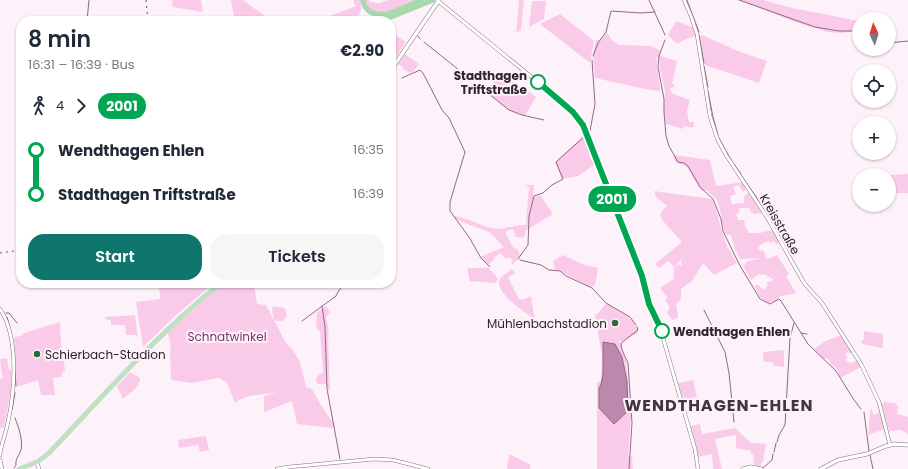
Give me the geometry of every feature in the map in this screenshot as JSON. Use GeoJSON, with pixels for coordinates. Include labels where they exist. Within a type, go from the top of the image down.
{"type":"FeatureCollection","features":[{"type":"Feature","properties":{"kind":"highway"},"geometry":{"type":"LineString","coordinates":[[362,0],[365,7],[373,13],[384,14],[397,10]]}},
{"type":"Feature","properties":{"kind":"highway"},"geometry":{"type":"LineString","coordinates":[[382,16],[422,0]]}},
{"type":"Feature","properties":{"kind":"highway"},"geometry":{"type":"LineString","coordinates":[[393,16],[432,0]]}},
{"type":"Feature","properties":{"kind":"main road"},"geometry":{"type":"LineString","coordinates":[[396,63],[438,0]]}},
{"type":"Feature","properties":{"kind":"main road"},"geometry":{"type":"LineString","coordinates":[[19,469],[37,462],[48,454],[167,329],[215,288]]}},
{"type":"Feature","properties":{"kind":"main road"},"geometry":{"type":"LineString","coordinates":[[821,469],[838,460],[867,454],[890,445],[908,445]]}},
{"type":"Feature","properties":{"kind":"main road"},"geometry":{"type":"LineString","coordinates":[[743,469],[751,467],[761,469]]}},
{"type":"Feature","properties":{"kind":"street"},"geometry":{"type":"LineString","coordinates":[[438,0],[566,105],[583,125],[642,276],[649,304],[662,331],[695,449],[698,469]]}},
{"type":"Feature","properties":{"kind":"street","name":"Kreisstraße"},"geometry":{"type":"LineString","coordinates":[[684,0],[691,16],[696,34],[710,116],[717,138],[726,155],[765,213],[804,282],[822,304],[860,364],[879,402],[890,445]]}},
{"type":"Feature","properties":{"kind":"street"},"geometry":{"type":"LineString","coordinates":[[0,309],[9,329],[14,378],[9,419],[0,455]]}},
{"type":"Feature","properties":{"kind":"street"},"geometry":{"type":"LineString","coordinates":[[277,469],[384,459],[403,462],[428,469]]}},
{"type":"Feature","properties":{"kind":"street"},"geometry":{"type":"LineString","coordinates":[[0,460],[2,469]]}},
{"type":"Feature","properties":{"kind":"street"},"geometry":{"type":"LineString","coordinates":[[37,462],[39,469]]}},
{"type":"Feature","properties":{"kind":"green space"},"geometry":{"type":"Polygon","coordinates":[[[172,0],[201,0],[203,12],[173,7],[172,0]]]}},
{"type":"Feature","properties":{"kind":"green space"},"geometry":{"type":"Polygon","coordinates":[[[231,0],[243,0],[265,16],[234,16],[231,0]]]}},
{"type":"Feature","properties":{"kind":"green space"},"geometry":{"type":"Polygon","coordinates":[[[354,0],[361,0],[361,10],[359,16],[329,16],[356,6],[354,4],[354,0]]]}},
{"type":"Feature","properties":{"kind":"green space"},"geometry":{"type":"Polygon","coordinates":[[[364,0],[380,3],[388,0],[417,0],[384,13],[378,13],[369,10],[364,0]]]}},
{"type":"Feature","properties":{"kind":"green space"},"geometry":{"type":"Polygon","coordinates":[[[519,0],[524,0],[521,30],[516,33],[519,0]]]}},
{"type":"Feature","properties":{"kind":"green space"},"geometry":{"type":"Polygon","coordinates":[[[740,0],[763,0],[792,8],[852,20],[852,32],[827,32],[792,21],[740,0]]]}},
{"type":"Feature","properties":{"kind":"green space"},"geometry":{"type":"Polygon","coordinates":[[[532,1],[546,1],[544,19],[529,27],[532,1]]]}},
{"type":"Feature","properties":{"kind":"green space"},"geometry":{"type":"Polygon","coordinates":[[[560,14],[594,41],[590,63],[540,24],[560,14]]]}},
{"type":"Feature","properties":{"kind":"green space"},"geometry":{"type":"Polygon","coordinates":[[[676,21],[694,28],[696,36],[677,44],[668,35],[676,21]]]}},
{"type":"Feature","properties":{"kind":"green space"},"geometry":{"type":"Polygon","coordinates":[[[607,33],[612,40],[619,45],[651,46],[660,50],[660,56],[677,61],[672,84],[674,84],[674,87],[671,87],[670,90],[673,94],[690,100],[687,111],[689,122],[694,122],[693,128],[684,126],[683,129],[666,124],[664,112],[665,91],[660,69],[659,56],[657,57],[657,61],[660,91],[595,78],[593,54],[596,40],[601,40],[607,33]]]}},
{"type":"Feature","properties":{"kind":"green space"},"geometry":{"type":"Polygon","coordinates":[[[396,35],[406,42],[396,57],[396,35]]]}},
{"type":"Feature","properties":{"kind":"green space"},"geometry":{"type":"Polygon","coordinates":[[[702,35],[738,51],[767,61],[759,83],[705,65],[700,37],[702,35]]]}},
{"type":"Feature","properties":{"kind":"green space"},"geometry":{"type":"Polygon","coordinates":[[[405,54],[419,64],[413,72],[409,73],[406,70],[404,71],[403,67],[398,64],[405,54]]]}},
{"type":"Feature","properties":{"kind":"green space"},"geometry":{"type":"Polygon","coordinates":[[[501,72],[536,97],[525,116],[509,110],[487,93],[501,72]]]}},
{"type":"Feature","properties":{"kind":"green space"},"geometry":{"type":"Polygon","coordinates":[[[585,135],[597,163],[578,176],[562,179],[555,162],[585,135]]]}},
{"type":"Feature","properties":{"kind":"green space"},"geometry":{"type":"Polygon","coordinates":[[[673,156],[710,160],[716,186],[743,182],[747,189],[743,192],[739,185],[733,187],[736,194],[730,196],[732,204],[744,203],[744,196],[750,192],[763,213],[754,214],[750,211],[750,208],[739,208],[739,213],[736,214],[738,220],[744,220],[748,233],[759,233],[773,230],[781,243],[775,244],[774,241],[770,243],[769,241],[761,244],[758,248],[760,251],[763,250],[767,259],[777,255],[789,274],[786,276],[796,293],[781,296],[775,301],[768,303],[760,297],[755,287],[757,284],[764,290],[768,285],[766,283],[774,280],[764,274],[759,274],[751,280],[743,266],[748,261],[761,258],[740,259],[731,235],[726,235],[716,199],[706,190],[703,191],[699,187],[685,165],[676,163],[673,156]]]}},
{"type":"Feature","properties":{"kind":"green space"},"geometry":{"type":"Polygon","coordinates":[[[908,174],[908,193],[896,193],[896,175],[908,174]]]}},
{"type":"Feature","properties":{"kind":"green space"},"geometry":{"type":"Polygon","coordinates":[[[534,185],[533,198],[540,195],[553,214],[526,230],[524,238],[516,237],[513,229],[506,231],[506,234],[514,249],[517,248],[520,255],[513,265],[511,263],[513,261],[509,257],[506,259],[500,253],[488,265],[480,257],[504,247],[489,232],[457,220],[453,216],[461,217],[496,229],[526,225],[529,187],[526,186],[534,185]]]}},
{"type":"Feature","properties":{"kind":"green space"},"geometry":{"type":"Polygon","coordinates":[[[654,191],[712,199],[727,246],[737,263],[714,275],[703,263],[692,281],[681,289],[680,300],[676,304],[678,318],[672,320],[667,313],[670,307],[665,300],[668,298],[660,288],[674,279],[673,273],[675,271],[673,269],[678,264],[682,267],[681,260],[674,267],[668,261],[659,268],[655,264],[682,242],[662,220],[662,212],[667,206],[656,197],[654,191]]]}},
{"type":"Feature","properties":{"kind":"green space"},"geometry":{"type":"Polygon","coordinates":[[[563,255],[582,264],[598,268],[594,286],[590,287],[560,271],[555,270],[553,261],[563,255]]]}},
{"type":"Feature","properties":{"kind":"green space"},"geometry":{"type":"Polygon","coordinates":[[[467,268],[489,268],[498,279],[495,283],[470,281],[467,268]]]}},
{"type":"Feature","properties":{"kind":"green space"},"geometry":{"type":"Polygon","coordinates":[[[512,269],[515,273],[508,277],[519,299],[522,300],[531,296],[535,320],[512,302],[501,290],[499,284],[500,279],[512,269]]]}},
{"type":"Feature","properties":{"kind":"green space"},"geometry":{"type":"Polygon","coordinates":[[[158,288],[208,288],[175,316],[143,347],[136,302],[160,299],[158,288]]]}},
{"type":"Feature","properties":{"kind":"green space","name":"Schnatwinkel"},"geometry":{"type":"Polygon","coordinates":[[[218,288],[255,288],[257,304],[266,305],[286,343],[292,349],[300,362],[306,387],[312,389],[335,426],[332,428],[297,424],[292,401],[264,412],[264,396],[277,392],[249,396],[235,403],[227,383],[219,378],[191,383],[171,380],[171,349],[168,332],[218,288]]]}},
{"type":"Feature","properties":{"kind":"green space"},"geometry":{"type":"Polygon","coordinates":[[[606,303],[630,319],[637,327],[638,333],[619,341],[626,359],[631,418],[628,456],[632,456],[633,469],[597,469],[597,382],[601,382],[602,356],[595,314],[598,314],[606,303]]]}},
{"type":"Feature","properties":{"kind":"green space"},"geometry":{"type":"Polygon","coordinates":[[[273,306],[285,308],[287,317],[282,321],[275,321],[272,312],[273,306]]]}},
{"type":"Feature","properties":{"kind":"green space"},"geometry":{"type":"Polygon","coordinates":[[[326,306],[330,313],[326,317],[329,332],[330,393],[326,384],[317,384],[316,379],[319,374],[323,372],[320,332],[316,327],[317,312],[326,306]]]}},
{"type":"Feature","properties":{"kind":"green space"},"geometry":{"type":"Polygon","coordinates":[[[135,315],[138,338],[136,335],[126,335],[125,325],[111,325],[111,320],[105,319],[105,317],[135,315]]]}},
{"type":"Feature","properties":{"kind":"green space","name":"Schierbach-Stadion"},"geometry":{"type":"Polygon","coordinates":[[[60,322],[62,360],[64,362],[65,371],[62,372],[62,377],[53,378],[55,395],[41,395],[38,380],[17,387],[14,337],[21,336],[24,333],[60,322]]]}},
{"type":"Feature","properties":{"kind":"green space"},"geometry":{"type":"Polygon","coordinates":[[[864,331],[883,334],[883,348],[862,344],[862,340],[864,340],[864,331]]]}},
{"type":"Feature","properties":{"kind":"green space"},"geometry":{"type":"Polygon","coordinates":[[[841,335],[852,352],[850,354],[848,352],[845,354],[847,356],[846,361],[851,363],[857,360],[861,367],[840,378],[838,370],[830,364],[830,361],[826,358],[823,359],[814,349],[826,341],[841,335]]]}},
{"type":"Feature","properties":{"kind":"green space"},"geometry":{"type":"Polygon","coordinates":[[[784,350],[784,367],[775,366],[772,362],[764,362],[763,352],[784,350]]]}},
{"type":"Feature","properties":{"kind":"green space"},"geometry":{"type":"Polygon","coordinates":[[[7,358],[9,369],[11,370],[11,390],[4,428],[0,428],[0,379],[2,379],[2,377],[0,359],[7,358]]]}},
{"type":"Feature","properties":{"kind":"green space"},"geometry":{"type":"Polygon","coordinates":[[[130,372],[140,378],[140,382],[123,399],[117,386],[130,372]]]}},
{"type":"Feature","properties":{"kind":"green space"},"geometry":{"type":"Polygon","coordinates":[[[693,380],[697,397],[683,399],[678,383],[693,380]]]}},
{"type":"Feature","properties":{"kind":"green space"},"geometry":{"type":"Polygon","coordinates":[[[884,402],[895,403],[898,407],[897,414],[908,417],[908,434],[901,430],[889,431],[882,404],[884,402]]]}},
{"type":"Feature","properties":{"kind":"green space"},"geometry":{"type":"Polygon","coordinates":[[[872,409],[873,415],[881,412],[885,429],[868,435],[870,410],[872,409]]]}},
{"type":"Feature","properties":{"kind":"green space"},"geometry":{"type":"Polygon","coordinates":[[[700,424],[702,434],[735,428],[751,443],[766,444],[763,461],[760,466],[754,465],[753,454],[751,454],[751,451],[736,448],[736,435],[715,439],[722,469],[713,469],[712,454],[698,457],[690,426],[700,424]]]}},
{"type":"Feature","properties":{"kind":"green space"},"geometry":{"type":"Polygon","coordinates":[[[206,436],[209,450],[200,452],[198,445],[179,448],[178,440],[206,436]]]}},
{"type":"Feature","properties":{"kind":"green space"},"geometry":{"type":"Polygon","coordinates":[[[509,454],[531,465],[530,469],[507,469],[509,454]]]}},
{"type":"Feature","properties":{"kind":"shaded area"},"geometry":{"type":"Polygon","coordinates":[[[603,342],[615,344],[622,357],[627,381],[628,411],[614,424],[599,408],[599,388],[603,374],[603,342]]]}},
{"type":"Feature","properties":{"kind":"waterway"},"geometry":{"type":"LineString","coordinates":[[87,16],[89,0]]}},
{"type":"Feature","properties":{"kind":"waterway"},"geometry":{"type":"LineString","coordinates":[[649,0],[665,35]]}},
{"type":"Feature","properties":{"kind":"waterway"},"geometry":{"type":"LineString","coordinates":[[687,0],[699,32]]}},
{"type":"Feature","properties":{"kind":"waterway"},"geometry":{"type":"LineString","coordinates":[[739,0],[815,27],[839,31],[852,31]]}},
{"type":"Feature","properties":{"kind":"waterway"},"geometry":{"type":"LineString","coordinates":[[593,56],[598,43],[606,32],[611,11],[641,13],[655,12]]}},
{"type":"Feature","properties":{"kind":"waterway"},"geometry":{"type":"LineString","coordinates":[[699,35],[704,63]]}},
{"type":"Feature","properties":{"kind":"waterway"},"geometry":{"type":"LineString","coordinates":[[665,40],[659,56],[658,67],[664,99],[666,136],[669,146],[678,162],[684,163],[688,166],[700,187],[713,199],[721,219],[723,231],[739,264],[760,299],[770,304],[779,299],[781,301],[808,344],[836,371],[861,409]]}},
{"type":"Feature","properties":{"kind":"waterway"},"geometry":{"type":"LineString","coordinates":[[896,42],[908,41]]}},
{"type":"Feature","properties":{"kind":"waterway"},"geometry":{"type":"LineString","coordinates":[[424,42],[509,110],[522,115],[544,120]]}},
{"type":"Feature","properties":{"kind":"waterway"},"geometry":{"type":"LineString","coordinates":[[588,134],[590,131],[595,104],[592,60]]}},
{"type":"Feature","properties":{"kind":"waterway"},"geometry":{"type":"LineString","coordinates":[[704,66],[708,87]]}},
{"type":"Feature","properties":{"kind":"waterway"},"geometry":{"type":"LineString","coordinates":[[402,78],[420,70],[423,73],[442,110],[449,118],[465,152],[450,202],[450,211],[469,237],[481,258],[490,267]]}},
{"type":"Feature","properties":{"kind":"waterway"},"geometry":{"type":"LineString","coordinates":[[708,91],[718,135]]}},
{"type":"Feature","properties":{"kind":"waterway"},"geometry":{"type":"LineString","coordinates":[[518,259],[528,245],[529,216],[534,196],[543,193],[552,185],[563,179],[556,162],[585,136]]}},
{"type":"Feature","properties":{"kind":"waterway"},"geometry":{"type":"LineString","coordinates":[[719,138],[725,149]]}},
{"type":"Feature","properties":{"kind":"waterway"},"geometry":{"type":"LineString","coordinates":[[591,139],[638,262]]}},
{"type":"Feature","properties":{"kind":"waterway"},"geometry":{"type":"LineString","coordinates":[[726,151],[733,163]]}},
{"type":"Feature","properties":{"kind":"waterway"},"geometry":{"type":"LineString","coordinates":[[734,164],[741,174]]}},
{"type":"Feature","properties":{"kind":"waterway"},"geometry":{"type":"LineString","coordinates":[[741,175],[759,201]]}},
{"type":"Feature","properties":{"kind":"waterway"},"geometry":{"type":"LineString","coordinates":[[520,260],[541,265],[549,270],[560,271],[566,276],[592,288],[606,303],[630,317],[636,325]]}},
{"type":"Feature","properties":{"kind":"waterway"},"geometry":{"type":"LineString","coordinates":[[302,321],[336,296],[341,288]]}},
{"type":"Feature","properties":{"kind":"waterway"},"geometry":{"type":"LineString","coordinates":[[322,306],[325,327],[327,389],[340,459]]}},
{"type":"Feature","properties":{"kind":"waterway"},"geometry":{"type":"LineString","coordinates":[[704,310],[725,352],[729,373],[734,422]]}},
{"type":"Feature","properties":{"kind":"waterway"},"geometry":{"type":"LineString","coordinates":[[6,313],[9,313],[17,323]]}},
{"type":"Feature","properties":{"kind":"waterway"},"geometry":{"type":"LineString","coordinates":[[7,317],[11,332]]}},
{"type":"Feature","properties":{"kind":"waterway"},"geometry":{"type":"LineString","coordinates":[[777,442],[785,425],[790,338],[794,323]]}},
{"type":"Feature","properties":{"kind":"waterway"},"geometry":{"type":"LineString","coordinates":[[629,469],[632,423],[628,363],[622,351],[621,343],[638,330],[637,327]]}},
{"type":"Feature","properties":{"kind":"waterway"},"geometry":{"type":"LineString","coordinates":[[801,333],[807,334]]}},
{"type":"Feature","properties":{"kind":"waterway"},"geometry":{"type":"LineString","coordinates":[[15,367],[16,386]]}},
{"type":"Feature","properties":{"kind":"waterway"},"geometry":{"type":"LineString","coordinates":[[12,410],[15,393]]}},
{"type":"Feature","properties":{"kind":"waterway"},"geometry":{"type":"LineString","coordinates":[[864,412],[869,451]]}},
{"type":"Feature","properties":{"kind":"waterway"},"geometry":{"type":"LineString","coordinates":[[14,468],[21,450],[20,434],[15,418]]}},
{"type":"Feature","properties":{"kind":"waterway"},"geometry":{"type":"LineString","coordinates":[[774,452],[776,443]]}},
{"type":"Feature","properties":{"kind":"waterway"},"geometry":{"type":"LineString","coordinates":[[763,468],[772,460],[773,454]]}},
{"type":"Feature","properties":{"kind":"waterway"},"geometry":{"type":"LineString","coordinates":[[870,455],[873,469]]}},
{"type":"Feature","properties":{"kind":"railway"},"geometry":{"type":"LineString","coordinates":[[146,0],[148,16]]}},
{"type":"Feature","properties":{"kind":"railway"},"geometry":{"type":"LineString","coordinates":[[0,253],[16,251]]}},
{"type":"Feature","properties":{"kind":"bus line","name":"2001"},"geometry":{"type":"LineString","coordinates":[[538,82],[566,105],[579,118],[583,125],[642,276],[649,304],[662,331]]}},
{"type":"Feature","properties":{"kind":"place","name":"Stadthagen Triftstraße"},"geometry":{"type":"Point","coordinates":[538,82]}},
{"type":"Feature","properties":{"kind":"place","name":"Mühlenbachstadion"},"geometry":{"type":"Point","coordinates":[615,323]}},
{"type":"Feature","properties":{"kind":"place","name":"Wendthagen Ehlen"},"geometry":{"type":"Point","coordinates":[662,331]}},
{"type":"Feature","properties":{"kind":"place","name":"Schierbach-Stadion"},"geometry":{"type":"Point","coordinates":[37,354]}},
{"type":"Feature","properties":{"kind":"district","name":"WENDTHAGEN-EHLEN"},"geometry":{"type":"Point","coordinates":[719,405]}}]}
